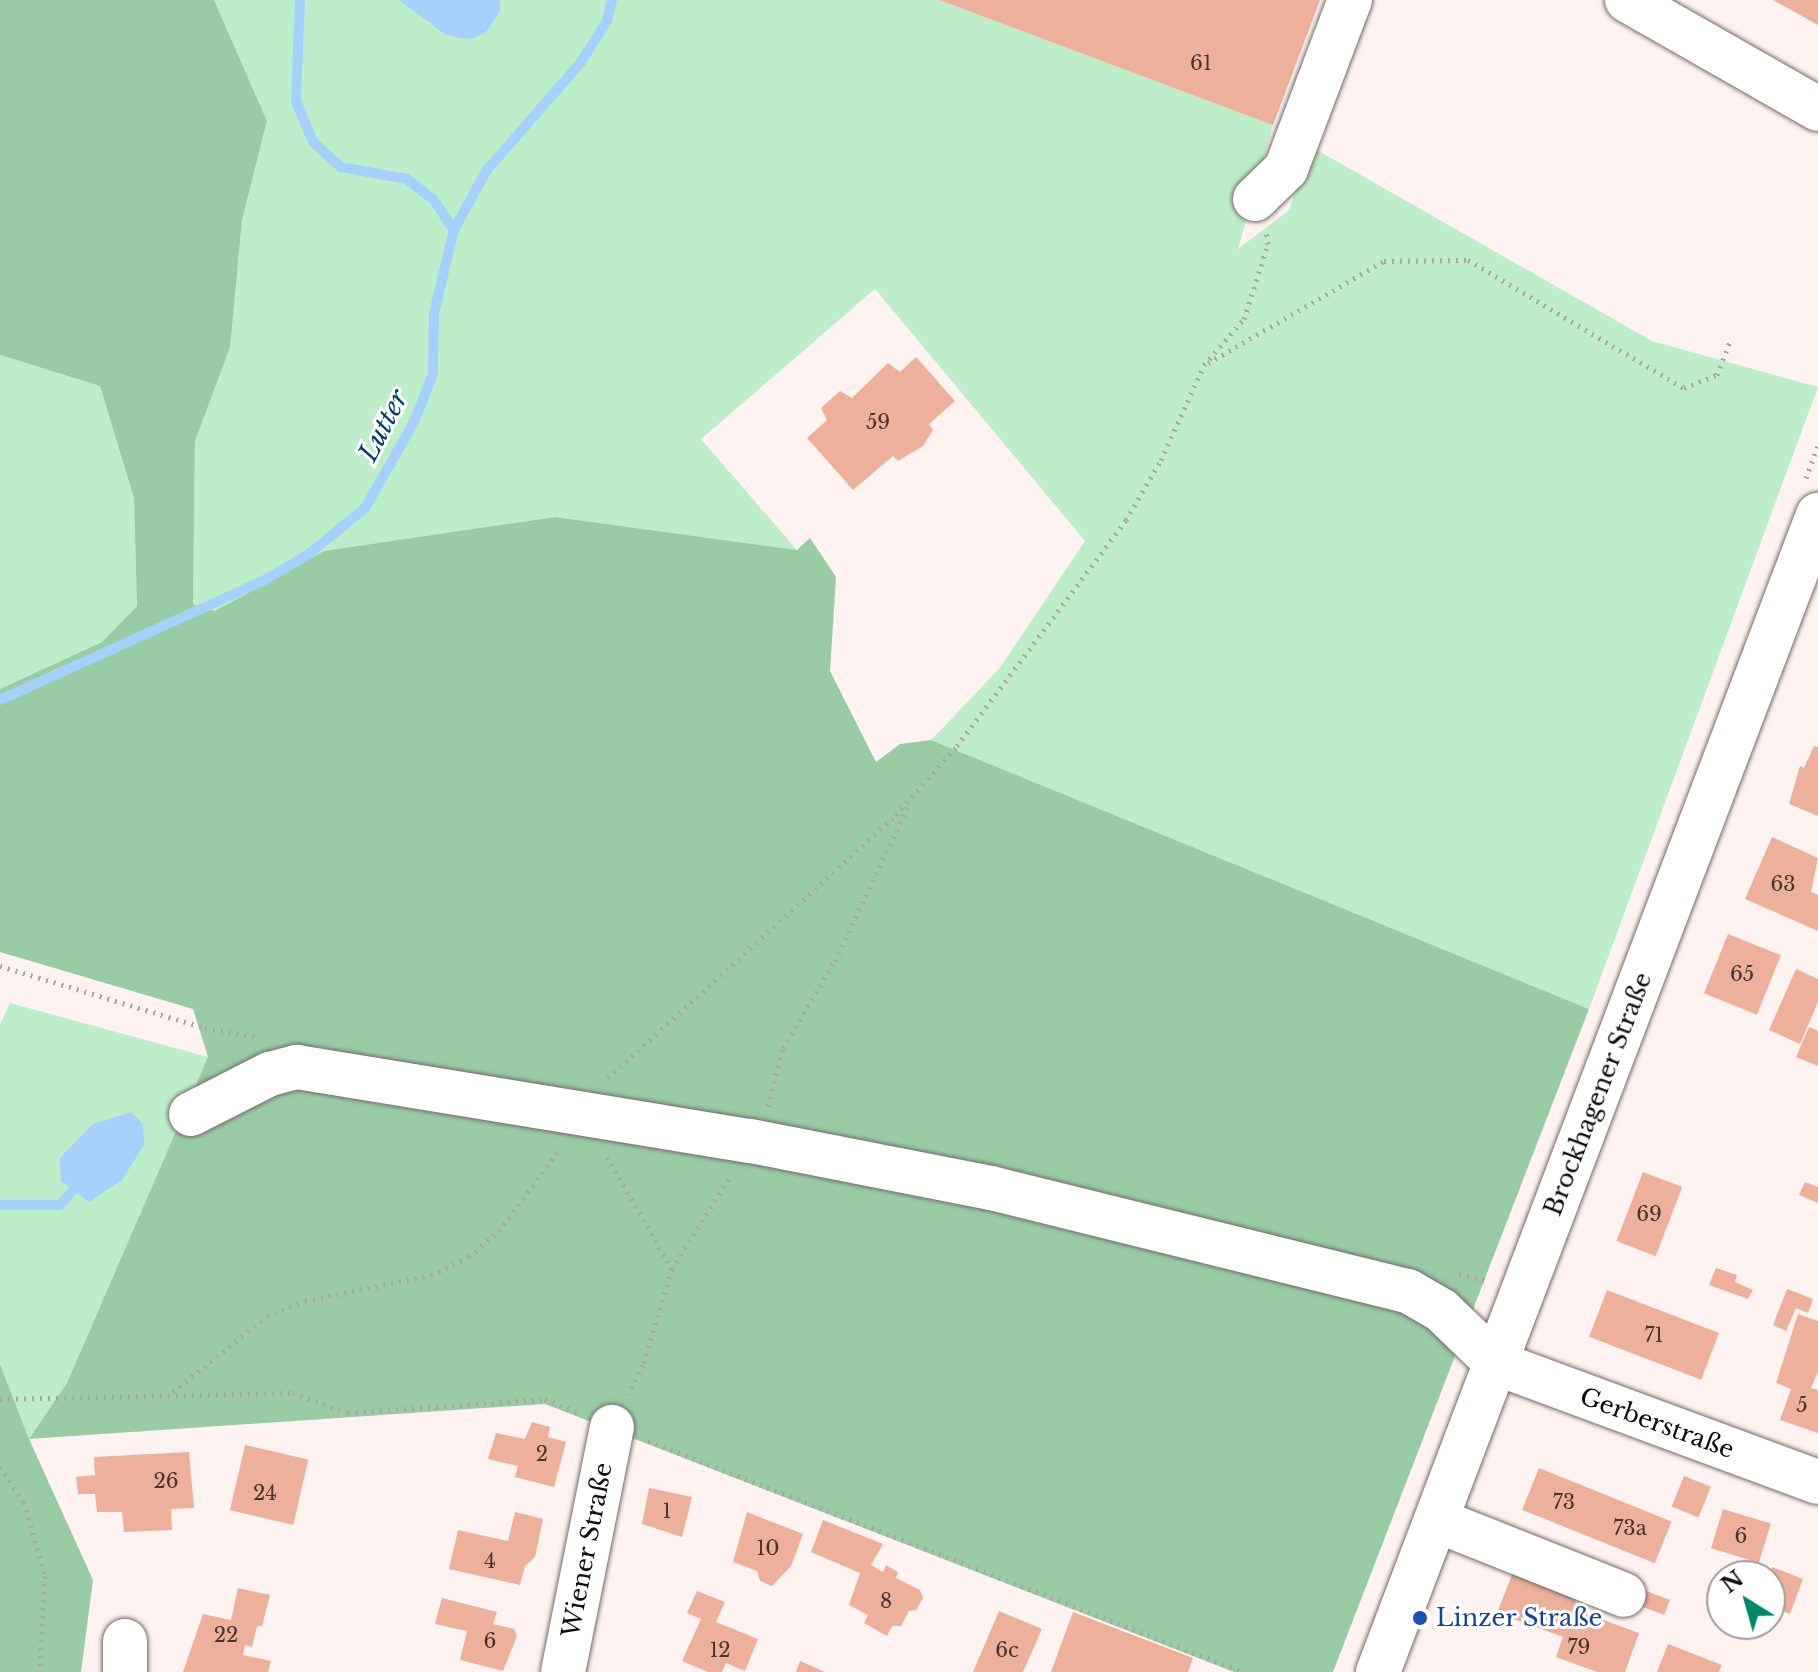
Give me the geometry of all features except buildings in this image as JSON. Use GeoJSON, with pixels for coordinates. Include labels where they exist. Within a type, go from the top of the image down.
{"type":"FeatureCollection","features":[{"type":"Feature","properties":{"kind":"main road"},"geometry":{"type":"LineString","coordinates":[[1255,199],[1286,169],[1350,0]]}},
{"type":"Feature","properties":{"kind":"main road"},"geometry":{"type":"LineString","coordinates":[[1627,0],[1818,109]]}},
{"type":"Feature","properties":{"kind":"main road","name":"Brockhagener Straße"},"geometry":{"type":"LineString","coordinates":[[1378,1672],[1818,515]]}},
{"type":"Feature","properties":{"kind":"main road"},"geometry":{"type":"LineString","coordinates":[[191,1114],[270,1074],[297,1067],[751,1141],[991,1188],[1408,1291],[1441,1310],[1496,1363]]}},
{"type":"Feature","properties":{"kind":"main road","name":"Gerberstraße"},"geometry":{"type":"LineString","coordinates":[[1496,1363],[1818,1482]]}},
{"type":"Feature","properties":{"kind":"main road","name":"Wiener Straße"},"geometry":{"type":"LineString","coordinates":[[571,1669],[612,1427]]}},
{"type":"Feature","properties":{"kind":"main road"},"geometry":{"type":"LineString","coordinates":[[1436,1520],[1624,1595]]}},
{"type":"Feature","properties":{"kind":"path"},"geometry":{"type":"LineString","coordinates":[[173,1392],[267,1316],[305,1301],[431,1275],[469,1257],[499,1231],[596,1090],[914,795],[1097,563],[1161,460],[1204,365],[1244,319],[1268,244],[1263,211],[1255,199]]}},
{"type":"Feature","properties":{"kind":"path"},"geometry":{"type":"LineString","coordinates":[[1204,365],[1384,261],[1468,260],[1684,388],[1717,375],[1731,339]]}},
{"type":"Feature","properties":{"kind":"path"},"geometry":{"type":"LineString","coordinates":[[612,1427],[643,1365],[672,1269],[764,1121],[783,1048],[835,961],[914,795]]}},
{"type":"Feature","properties":{"kind":"path"},"geometry":{"type":"LineString","coordinates":[[582,1114],[672,1269]]}},
{"type":"Feature","properties":{"kind":"path"},"geometry":{"type":"LineString","coordinates":[[0,1399],[173,1392],[293,1393],[348,1413],[545,1399],[1243,1672]]}},
{"type":"Feature","properties":{"kind":"path"},"geometry":{"type":"LineString","coordinates":[[0,1467],[24,1502],[45,1576],[40,1672]]}},
{"type":"Feature","properties":{"kind":"green space"},"geometry":{"type":"Polygon","coordinates":[[[0,0],[214,0],[267,121],[242,220],[230,347],[195,441],[193,604],[215,611],[324,551],[555,517],[797,550],[810,538],[836,577],[830,671],[876,762],[900,744],[931,740],[1589,1009],[1333,1672],[1234,1672],[545,1404],[29,1439],[67,1383],[208,1057],[193,1009],[0,952],[0,689],[102,642],[137,606],[134,499],[100,386],[0,355],[0,0]]]}},
{"type":"Feature","properties":{"kind":"green space"},"geometry":{"type":"Polygon","coordinates":[[[214,0],[939,0],[1273,125],[1238,249],[1289,210],[1310,146],[1652,341],[1818,387],[1589,1009],[931,740],[999,669],[1085,541],[875,289],[701,439],[797,550],[555,517],[325,551],[215,611],[193,604],[195,441],[229,347],[242,220],[267,121],[214,0]]]}},
{"type":"Feature","properties":{"kind":"green space"},"geometry":{"type":"Polygon","coordinates":[[[0,355],[100,386],[134,500],[137,606],[102,642],[0,689],[0,355]]]}},
{"type":"Feature","properties":{"kind":"green space"},"geometry":{"type":"Polygon","coordinates":[[[10,1003],[208,1057],[67,1383],[29,1439],[0,1364],[0,1024],[10,1003]]]}},
{"type":"Feature","properties":{"kind":"green space"},"geometry":{"type":"Polygon","coordinates":[[[0,1364],[29,1439],[93,1580],[81,1672],[0,1672],[0,1364]]]}},
{"type":"Feature","properties":{"kind":"water"},"geometry":{"type":"Polygon","coordinates":[[[399,0],[500,0],[500,11],[487,31],[473,39],[461,38],[446,35],[399,0]]]}},
{"type":"Feature","properties":{"kind":"water"},"geometry":{"type":"Polygon","coordinates":[[[131,1112],[143,1124],[144,1145],[122,1180],[89,1202],[61,1181],[60,1158],[93,1124],[131,1112]]]}},
{"type":"Feature","properties":{"kind":"waterway"},"geometry":{"type":"LineString","coordinates":[[300,0],[296,101],[313,142],[341,167],[407,179],[433,199],[454,230]]}},
{"type":"Feature","properties":{"kind":"waterway","name":"Lutter"},"geometry":{"type":"LineString","coordinates":[[0,700],[265,580],[309,554],[365,508],[414,422],[433,374],[434,313],[454,230],[486,171],[581,62],[607,21],[612,0]]}},
{"type":"Feature","properties":{"kind":"waterway"},"geometry":{"type":"LineString","coordinates":[[0,1205],[60,1205],[73,1190]]}},
{"type":"Feature","properties":{"kind":"place","name":"Linzer Straße"},"geometry":{"type":"Point","coordinates":[1420,1618]}}]}
